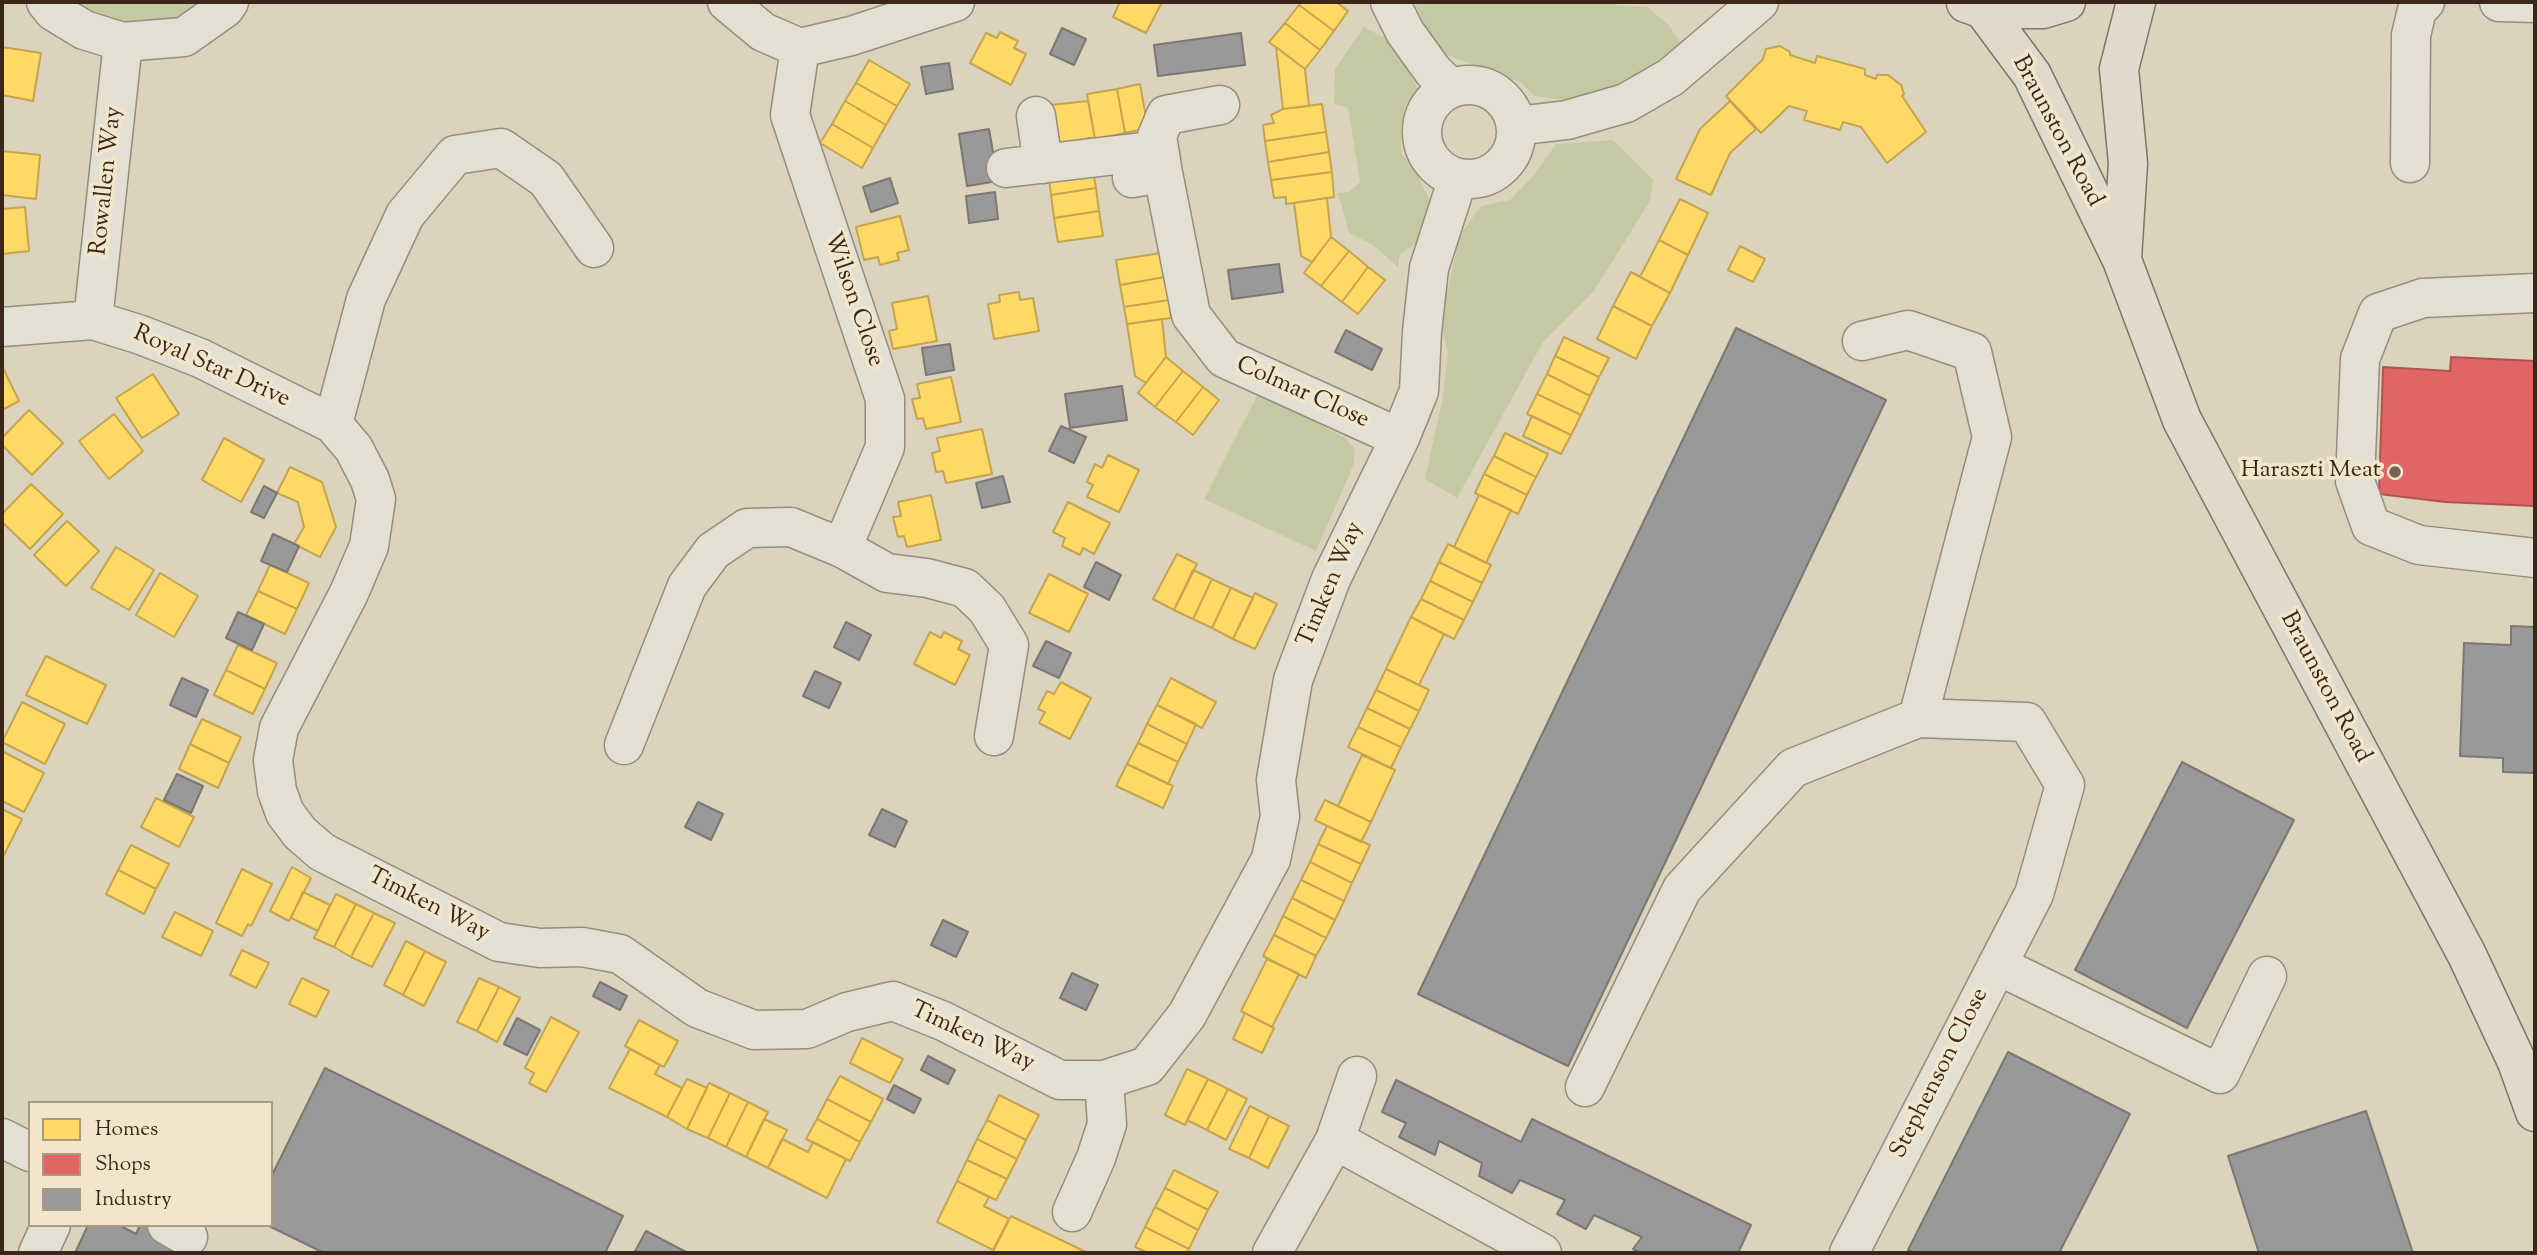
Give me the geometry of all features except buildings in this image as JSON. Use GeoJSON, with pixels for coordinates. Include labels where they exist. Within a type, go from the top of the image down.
{"type":"FeatureCollection","features":[{"type":"Feature","properties":{"kind":"highway"},"geometry":{"type":"LineString","coordinates":[[1972,5],[2043,9],[2066,2]]}},
{"type":"Feature","properties":{"kind":"highway","name":"Braunston Road"},"geometry":{"type":"LineString","coordinates":[[2122,261],[2128,163],[2119,69],[2136,2]]}},
{"type":"Feature","properties":{"kind":"highway","name":"Braunston Road"},"geometry":{"type":"LineString","coordinates":[[1972,5],[2032,75],[2122,261],[2182,420],[2467,955],[2517,1062],[2535,1112]]}},
{"type":"Feature","properties":{"kind":"street"},"geometry":{"type":"LineString","coordinates":[[46,2],[53,11],[84,30],[123,42],[184,37],[225,8],[229,2]]}},
{"type":"Feature","properties":{"kind":"street"},"geometry":{"type":"LineString","coordinates":[[727,2],[763,32],[800,48],[850,36],[955,2]]}},
{"type":"Feature","properties":{"kind":"street"},"geometry":{"type":"LineString","coordinates":[[1390,2],[1405,32],[1433,71],[1450,88]]}},
{"type":"Feature","properties":{"kind":"street"},"geometry":{"type":"LineString","coordinates":[[1516,127],[1567,120],[1626,103],[1671,77],[1759,2]]}},
{"type":"Feature","properties":{"kind":"street"},"geometry":{"type":"LineString","coordinates":[[2410,163],[2411,35],[2417,9],[2425,2]]}},
{"type":"Feature","properties":{"kind":"street"},"geometry":{"type":"LineString","coordinates":[[2500,2],[2535,3]]}},
{"type":"Feature","properties":{"kind":"street","name":"Rowallen Way"},"geometry":{"type":"LineString","coordinates":[[93,320],[123,42]]}},
{"type":"Feature","properties":{"kind":"street","name":"Wilson Close"},"geometry":{"type":"LineString","coordinates":[[800,48],[790,115],[885,398],[885,447],[842,548]]}},
{"type":"Feature","properties":{"kind":"street"},"geometry":{"type":"LineString","coordinates":[[1464,84],[1480,86],[1502,97],[1512,110],[1516,127],[1515,143],[1506,162],[1493,173],[1477,178],[1458,178],[1443,171],[1425,150],[1421,134],[1426,110],[1437,97],[1450,88],[1464,84]]}},
{"type":"Feature","properties":{"kind":"street"},"geometry":{"type":"LineString","coordinates":[[1006,168],[1043,164],[1151,167],[1157,136],[1166,115],[1220,106]]}},
{"type":"Feature","properties":{"kind":"street"},"geometry":{"type":"LineString","coordinates":[[1036,116],[1043,164]]}},
{"type":"Feature","properties":{"kind":"street"},"geometry":{"type":"LineString","coordinates":[[333,424],[366,299],[405,215],[455,155],[501,148],[546,179],[594,248]]}},
{"type":"Feature","properties":{"kind":"street","name":"Colmar Close"},"geometry":{"type":"LineString","coordinates":[[1151,167],[1191,315],[1224,358],[1400,438]]}},
{"type":"Feature","properties":{"kind":"street","name":"Timken Way"},"geometry":{"type":"LineString","coordinates":[[333,424],[354,449],[370,480],[376,499],[375,519],[369,546],[349,593],[279,728],[273,760],[277,790],[285,813],[300,833],[322,852],[499,942],[540,948],[582,947],[620,954],[697,1008],[754,1030],[807,1029],[847,1012],[893,1001],[943,1021],[1060,1080],[1104,1080],[1147,1066],[1187,1015],[1271,859],[1280,816],[1276,779],[1293,680],[1331,579],[1400,438],[1419,391],[1429,268],[1458,178]]}},
{"type":"Feature","properties":{"kind":"street"},"geometry":{"type":"LineString","coordinates":[[2535,293],[2423,298],[2378,313],[2360,359],[2355,481],[2371,526],[2419,545],[2535,558]]}},
{"type":"Feature","properties":{"kind":"street","name":"Royal Star Drive"},"geometry":{"type":"LineString","coordinates":[[2,327],[93,320],[200,358],[333,424]]}},
{"type":"Feature","properties":{"kind":"street"},"geometry":{"type":"LineString","coordinates":[[1585,1087],[1682,889],[1793,768],[1918,718],[1992,437],[1972,352],[1908,330],[1862,341]]}},
{"type":"Feature","properties":{"kind":"street"},"geometry":{"type":"LineString","coordinates":[[624,745],[687,586],[713,551],[747,528],[791,527],[842,548],[887,573],[927,578],[965,587],[987,609],[1009,645],[994,736]]}},
{"type":"Feature","properties":{"kind":"street","name":"Stephenson Close"},"geometry":{"type":"LineString","coordinates":[[1849,1253],[2034,894],[2065,785],[2027,722],[1918,718]]}},
{"type":"Feature","properties":{"kind":"street"},"geometry":{"type":"LineString","coordinates":[[1997,965],[2220,1074],[2267,976]]}},
{"type":"Feature","properties":{"kind":"street"},"geometry":{"type":"LineString","coordinates":[[1272,1253],[1335,1140],[1357,1076]]}},
{"type":"Feature","properties":{"kind":"street"},"geometry":{"type":"LineString","coordinates":[[1072,1212],[1096,1158],[1107,1124],[1104,1080]]}},
{"type":"Feature","properties":{"kind":"street"},"geometry":{"type":"LineString","coordinates":[[2,1138],[28,1151]]}},
{"type":"Feature","properties":{"kind":"street"},"geometry":{"type":"LineString","coordinates":[[1335,1140],[1542,1253]]}},
{"type":"Feature","properties":{"kind":"street"},"geometry":{"type":"LineString","coordinates":[[38,1253],[50,1227]]}},
{"type":"Feature","properties":{"kind":"green space"},"geometry":{"type":"Polygon","coordinates":[[[64,2],[211,2],[156,29],[108,25],[64,2]]]}},
{"type":"Feature","properties":{"kind":"green space"},"geometry":{"type":"Polygon","coordinates":[[[1414,2],[1615,2],[1617,6],[1647,7],[1669,25],[1680,43],[1639,78],[1598,93],[1561,100],[1535,96],[1520,82],[1444,54],[1429,34],[1414,2]]]}},
{"type":"Feature","properties":{"kind":"green space"},"geometry":{"type":"Polygon","coordinates":[[[1364,27],[1388,40],[1418,89],[1405,105],[1401,153],[1429,199],[1428,224],[1417,243],[1400,254],[1398,267],[1373,245],[1349,233],[1338,193],[1349,192],[1360,182],[1348,108],[1334,104],[1335,69],[1364,27]]]}},
{"type":"Feature","properties":{"kind":"green space"},"geometry":{"type":"Polygon","coordinates":[[[1613,140],[1653,180],[1650,201],[1594,291],[1543,342],[1457,498],[1425,479],[1443,397],[1448,354],[1441,320],[1460,235],[1481,206],[1510,200],[1534,175],[1556,144],[1613,140]]]}},
{"type":"Feature","properties":{"kind":"green space"},"geometry":{"type":"Polygon","coordinates":[[[1259,392],[1347,439],[1355,450],[1354,464],[1316,551],[1204,499],[1259,392]]]}},
{"type":"Feature","properties":{"kind":"place","name":"Haraszti Meat"},"geometry":{"type":"Point","coordinates":[2395,472]}}]}
